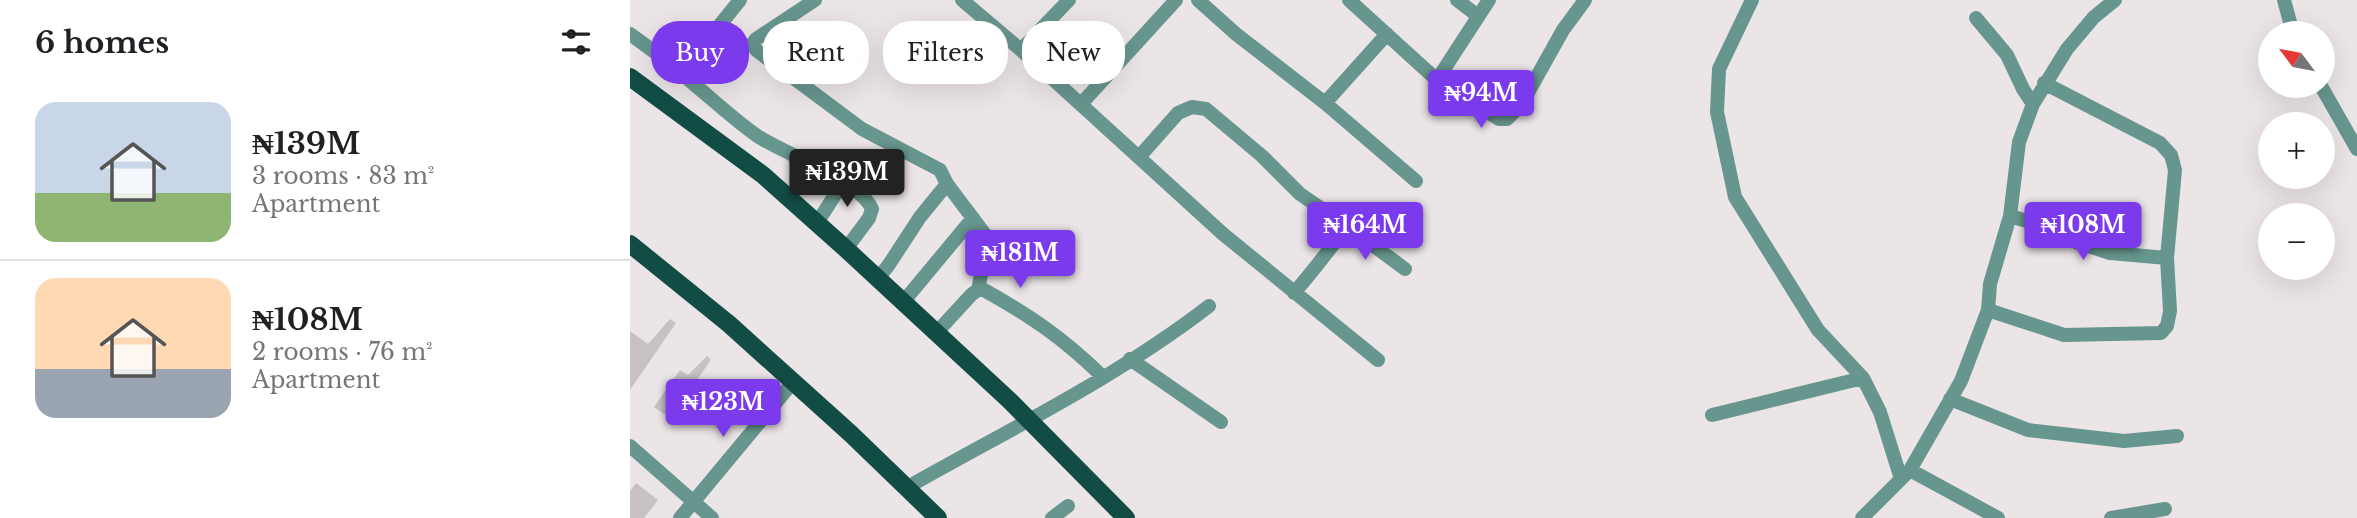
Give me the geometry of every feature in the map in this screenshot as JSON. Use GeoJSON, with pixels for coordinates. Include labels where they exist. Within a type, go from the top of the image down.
{"type":"FeatureCollection","features":[{"type":"Feature","properties":{"kind":"main road"},"geometry":{"type":"LineString","coordinates":[[630,77],[763,175],[817,223],[937,332],[1126,518]]}},
{"type":"Feature","properties":{"kind":"main road"},"geometry":{"type":"LineString","coordinates":[[630,244],[729,324],[938,518]]}},
{"type":"Feature","properties":{"kind":"street"},"geometry":{"type":"LineString","coordinates":[[723,21],[740,0]]}},
{"type":"Feature","properties":{"kind":"street"},"geometry":{"type":"LineString","coordinates":[[815,0],[756,39],[753,43],[756,50],[862,129],[940,170],[947,184],[987,237],[994,253],[981,275],[978,290],[937,332]]}},
{"type":"Feature","properties":{"kind":"street"},"geometry":{"type":"LineString","coordinates":[[962,0],[1021,50],[1223,234],[1378,360]]}},
{"type":"Feature","properties":{"kind":"street"},"geometry":{"type":"LineString","coordinates":[[1021,50],[1069,0]]}},
{"type":"Feature","properties":{"kind":"street"},"geometry":{"type":"LineString","coordinates":[[1081,104],[1176,0]]}},
{"type":"Feature","properties":{"kind":"street"},"geometry":{"type":"LineString","coordinates":[[1198,0],[1416,181]]}},
{"type":"Feature","properties":{"kind":"street"},"geometry":{"type":"LineString","coordinates":[[1349,0],[1437,80],[1499,120],[1507,119],[1521,105],[1563,30],[1585,0]]}},
{"type":"Feature","properties":{"kind":"street"},"geometry":{"type":"LineString","coordinates":[[1457,0],[1478,16]]}},
{"type":"Feature","properties":{"kind":"street"},"geometry":{"type":"LineString","coordinates":[[1437,80],[1489,0]]}},
{"type":"Feature","properties":{"kind":"street"},"geometry":{"type":"LineString","coordinates":[[1752,0],[1719,68],[1717,112],[1735,197],[1818,330],[1863,378],[1906,474],[1998,518]]}},
{"type":"Feature","properties":{"kind":"street"},"geometry":{"type":"LineString","coordinates":[[1862,518],[1906,474],[1961,381],[1988,310],[1990,284],[2010,216],[2020,142],[2033,104],[2067,49],[2094,17],[2115,0]]}},
{"type":"Feature","properties":{"kind":"street"},"geometry":{"type":"LineString","coordinates":[[2284,0],[2289,21]]}},
{"type":"Feature","properties":{"kind":"street"},"geometry":{"type":"LineString","coordinates":[[1976,18],[2007,55],[2022,89],[2033,104]]}},
{"type":"Feature","properties":{"kind":"street"},"geometry":{"type":"LineString","coordinates":[[630,34],[651,49]]}},
{"type":"Feature","properties":{"kind":"street"},"geometry":{"type":"LineString","coordinates":[[1325,103],[1387,34]]}},
{"type":"Feature","properties":{"kind":"street"},"geometry":{"type":"LineString","coordinates":[[1988,310],[2064,335],[2161,333],[2167,326],[2170,311],[2167,258],[2175,170],[2171,155],[2160,143],[2044,83]]}},
{"type":"Feature","properties":{"kind":"street"},"geometry":{"type":"LineString","coordinates":[[694,84],[757,136],[839,178],[840,182],[868,201],[872,209],[869,218],[846,249]]}},
{"type":"Feature","properties":{"kind":"street"},"geometry":{"type":"LineString","coordinates":[[2328,98],[2357,149]]}},
{"type":"Feature","properties":{"kind":"street"},"geometry":{"type":"LineString","coordinates":[[1139,157],[1178,113],[1192,107],[1206,109],[1262,156],[1300,194],[1405,269]]}},
{"type":"Feature","properties":{"kind":"street"},"geometry":{"type":"LineString","coordinates":[[817,223],[840,187],[840,182]]}},
{"type":"Feature","properties":{"kind":"street"},"geometry":{"type":"LineString","coordinates":[[878,278],[947,184]]}},
{"type":"Feature","properties":{"kind":"street"},"geometry":{"type":"LineString","coordinates":[[2010,216],[2047,227],[2076,242],[2110,253],[2167,258]]}},
{"type":"Feature","properties":{"kind":"street"},"geometry":{"type":"LineString","coordinates":[[904,301],[973,218]]}},
{"type":"Feature","properties":{"kind":"street"},"geometry":{"type":"LineString","coordinates":[[1294,293],[1347,226]]}},
{"type":"Feature","properties":{"kind":"street"},"geometry":{"type":"LineString","coordinates":[[978,290],[984,290],[1025,313],[1063,338],[1102,376]]}},
{"type":"Feature","properties":{"kind":"street"},"geometry":{"type":"LineString","coordinates":[[906,488],[1029,420],[1178,330],[1209,306]]}},
{"type":"Feature","properties":{"kind":"street"},"geometry":{"type":"LineString","coordinates":[[1130,359],[1221,422]]}},
{"type":"Feature","properties":{"kind":"street"},"geometry":{"type":"LineString","coordinates":[[1712,415],[1863,378]]}},
{"type":"Feature","properties":{"kind":"street"},"geometry":{"type":"LineString","coordinates":[[680,518],[793,382]]}},
{"type":"Feature","properties":{"kind":"street"},"geometry":{"type":"LineString","coordinates":[[1950,400],[2028,430],[2124,442],[2177,436]]}},
{"type":"Feature","properties":{"kind":"street"},"geometry":{"type":"LineString","coordinates":[[630,446],[712,518]]}},
{"type":"Feature","properties":{"kind":"street"},"geometry":{"type":"LineString","coordinates":[[1879,502],[1881,518]]}},
{"type":"Feature","properties":{"kind":"street"},"geometry":{"type":"LineString","coordinates":[[1052,518],[1068,506]]}},
{"type":"Feature","properties":{"kind":"street"},"geometry":{"type":"LineString","coordinates":[[2110,518],[2165,509]]}},
{"type":"Feature","properties":{"kind":"building"},"geometry":{"type":"Polygon","coordinates":[[[670,319],[676,323],[630,390],[630,331],[648,344],[670,319]]]}},
{"type":"Feature","properties":{"kind":"building"},"geometry":{"type":"Polygon","coordinates":[[[707,356],[711,360],[670,418],[654,407],[680,370],[688,375],[707,356]]]}},
{"type":"Feature","properties":{"kind":"building"},"geometry":{"type":"Polygon","coordinates":[[[636,483],[658,500],[644,518],[630,518],[630,491],[636,483]]]}}]}
